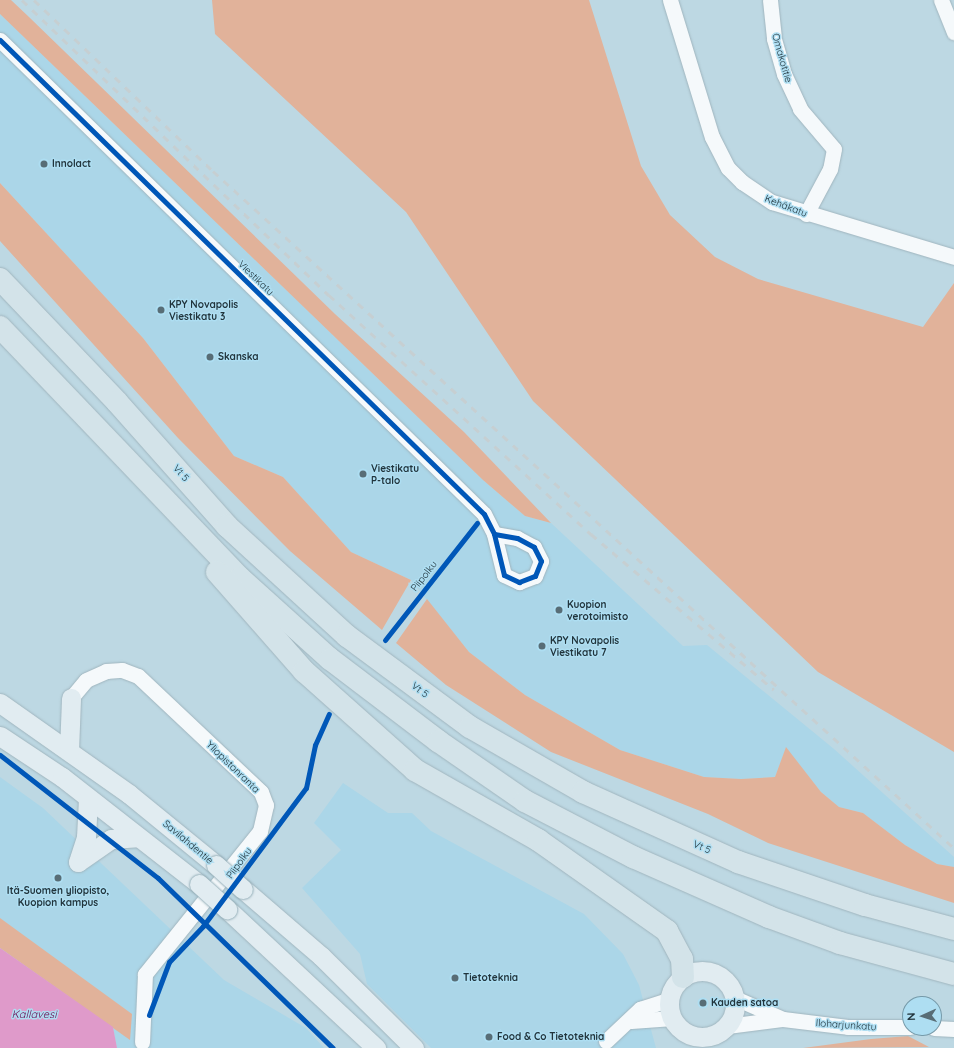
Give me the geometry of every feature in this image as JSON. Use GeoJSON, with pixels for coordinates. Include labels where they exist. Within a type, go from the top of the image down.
{"type":"FeatureCollection","features":[{"type":"Feature","properties":{"kind":"highway","name":"Vt 5"},"geometry":{"type":"LineString","coordinates":[[0,280],[117,402],[227,526],[347,636],[470,726],[582,792],[738,862],[865,905],[954,929]]}},
{"type":"Feature","properties":{"kind":"highway"},"geometry":{"type":"LineString","coordinates":[[0,327],[240,578],[330,659],[438,741],[525,801],[633,857],[769,917],[840,943],[954,974]]}},
{"type":"Feature","properties":{"kind":"highway"},"geometry":{"type":"LineString","coordinates":[[170,506],[254,617],[342,707],[415,770],[538,840],[667,931],[682,959],[683,977]]}},
{"type":"Feature","properties":{"kind":"main road"},"geometry":{"type":"LineString","coordinates":[[36,727],[51,724],[62,715],[71,698]]}},
{"type":"Feature","properties":{"kind":"main road"},"geometry":{"type":"LineString","coordinates":[[69,751],[71,698]]}},
{"type":"Feature","properties":{"kind":"main road","name":"Savilahdentie"},"geometry":{"type":"LineString","coordinates":[[0,703],[36,727],[160,818],[320,956],[414,1048]]}},
{"type":"Feature","properties":{"kind":"main road"},"geometry":{"type":"LineString","coordinates":[[0,736],[88,798],[199,884],[376,1048]]}},
{"type":"Feature","properties":{"kind":"main road"},"geometry":{"type":"LineString","coordinates":[[88,798],[86,837],[78,862],[111,839],[137,837]]}},
{"type":"Feature","properties":{"kind":"main road"},"geometry":{"type":"LineString","coordinates":[[703,970],[713,972],[729,984],[735,998],[735,1011],[715,1036],[703,1037],[680,1032],[670,999],[683,977],[703,970]]}},
{"type":"Feature","properties":{"kind":"street","name":"Kehäkatu"},"geometry":{"type":"LineString","coordinates":[[670,0],[712,137],[728,168],[760,196],[806,214],[954,257]]}},
{"type":"Feature","properties":{"kind":"street","name":"Omakotitie"},"geometry":{"type":"LineString","coordinates":[[770,0],[774,39],[784,74],[800,109],[834,149],[830,169],[806,214]]}},
{"type":"Feature","properties":{"kind":"street"},"geometry":{"type":"LineString","coordinates":[[941,0],[954,32]]}},
{"type":"Feature","properties":{"kind":"street","name":"Viestikatu"},"geometry":{"type":"LineString","coordinates":[[0,40],[484,514],[494,534]]}},
{"type":"Feature","properties":{"kind":"street","name":"Yliopistonranta"},"geometry":{"type":"LineString","coordinates":[[71,698],[86,680],[106,671],[122,670],[138,676],[260,792],[266,805],[260,831],[145,974],[142,1042]]}},
{"type":"Feature","properties":{"kind":"street","name":"Iloharjunkatu"},"geometry":{"type":"LineString","coordinates":[[735,998],[783,1019],[848,1027],[902,1028]]}},
{"type":"Feature","properties":{"kind":"street"},"geometry":{"type":"LineString","coordinates":[[606,1041],[631,1021],[640,1009],[670,999]]}},
{"type":"Feature","properties":{"kind":"street","name":"Iloharjunkatu"},"geometry":{"type":"LineString","coordinates":[[715,1036],[783,1019]]}},
{"type":"Feature","properties":{"kind":"street"},"geometry":{"type":"LineString","coordinates":[[631,1021],[680,1032]]}},
{"type":"Feature","properties":{"kind":"street"},"geometry":{"type":"LineString","coordinates":[[942,1028],[954,1029]]}},
{"type":"Feature","properties":{"kind":"shaded area"},"geometry":{"type":"Polygon","coordinates":[[[0,0],[11,0],[29,17],[335,314],[464,432],[551,523],[525,516],[483,480],[0,14],[0,0]]]}},
{"type":"Feature","properties":{"kind":"shaded area"},"geometry":{"type":"Polygon","coordinates":[[[212,0],[589,0],[641,166],[670,215],[715,257],[758,279],[923,327],[954,283],[954,752],[818,672],[533,401],[406,212],[215,34],[212,0]]]}},
{"type":"Feature","properties":{"kind":"shaded area"},"geometry":{"type":"Polygon","coordinates":[[[0,14],[483,480],[525,516],[551,523],[683,646],[707,645],[834,749],[954,857],[954,867],[937,864],[905,845],[863,813],[839,807],[821,792],[786,748],[775,777],[741,779],[704,777],[620,750],[525,695],[469,652],[411,580],[351,552],[283,477],[234,456],[143,338],[0,183],[0,14]]]}},
{"type":"Feature","properties":{"kind":"shaded area"},"geometry":{"type":"Polygon","coordinates":[[[0,183],[143,338],[234,456],[283,477],[351,552],[411,580],[382,630],[290,551],[178,438],[0,241],[0,183]]]}},
{"type":"Feature","properties":{"kind":"shaded area"},"geometry":{"type":"Polygon","coordinates":[[[427,599],[469,652],[525,695],[620,750],[704,777],[741,779],[775,777],[786,747],[821,792],[839,807],[863,813],[905,845],[937,864],[954,867],[954,903],[768,843],[708,814],[551,752],[446,685],[396,643],[427,599]]]}},
{"type":"Feature","properties":{"kind":"shaded area","name":"Itä-Suomen yliopisto, Kuopion kampus"},"geometry":{"type":"Polygon","coordinates":[[[0,777],[43,808],[224,980],[306,1028],[324,1048],[117,1048],[113,1027],[0,948],[0,777]]]}},
{"type":"Feature","properties":{"kind":"shaded area"},"geometry":{"type":"Polygon","coordinates":[[[343,783],[388,813],[412,813],[431,831],[584,914],[623,954],[639,985],[656,1048],[431,1048],[367,984],[360,954],[302,888],[341,850],[314,823],[343,783]]]}},
{"type":"Feature","properties":{"kind":"shaded area"},"geometry":{"type":"Polygon","coordinates":[[[0,918],[132,1014],[130,1040],[0,948],[0,918]]]}},
{"type":"Feature","properties":{"kind":"shaded area"},"geometry":{"type":"Polygon","coordinates":[[[908,1036],[929,1047],[803,1048],[871,1039],[908,1036]]]}},
{"type":"Feature","properties":{"kind":"water","name":"Kallavesi"},"geometry":{"type":"Polygon","coordinates":[[[0,948],[113,1027],[117,1048],[0,1048],[0,948]]]}},
{"type":"Feature","properties":{"kind":"railway"},"geometry":{"type":"LineString","coordinates":[[22,0],[329,295],[591,534],[774,690]]}},
{"type":"Feature","properties":{"kind":"railway"},"geometry":{"type":"LineString","coordinates":[[34,0],[213,171],[954,848]]}},
{"type":"Feature","properties":{"kind":"cycle path"},"geometry":{"type":"LineString","coordinates":[[0,40],[484,514],[494,534],[504,575],[519,582],[535,576],[541,561],[534,547],[517,538],[494,534]]}},
{"type":"Feature","properties":{"kind":"cycle path","name":"Piipolku"},"geometry":{"type":"LineString","coordinates":[[385,640],[477,523]]}},
{"type":"Feature","properties":{"kind":"cycle path","name":"Piipolku"},"geometry":{"type":"LineString","coordinates":[[149,1015],[169,962],[203,926],[306,788],[315,745],[329,714]]}},
{"type":"Feature","properties":{"kind":"cycle path"},"geometry":{"type":"LineString","coordinates":[[0,755],[158,878],[333,1048]]}},
{"type":"Feature","properties":{"kind":"place","name":"Innolact"},"geometry":{"type":"Point","coordinates":[44,164]}},
{"type":"Feature","properties":{"kind":"place","name":"KPY Novapolis Viestikatu 3"},"geometry":{"type":"Point","coordinates":[161,310]}},
{"type":"Feature","properties":{"kind":"place","name":"Skanska"},"geometry":{"type":"Point","coordinates":[210,357]}},
{"type":"Feature","properties":{"kind":"place","name":"Viestikatu P-talo"},"geometry":{"type":"Point","coordinates":[363,474]}},
{"type":"Feature","properties":{"kind":"place","name":"Kuopion verotoimisto"},"geometry":{"type":"Point","coordinates":[559,610]}},
{"type":"Feature","properties":{"kind":"place","name":"KPY Novapolis Viestikatu 7"},"geometry":{"type":"Point","coordinates":[542,646]}},
{"type":"Feature","properties":{"kind":"place","name":"Itä-Suomen yliopisto, Kuopion kampus"},"geometry":{"type":"Point","coordinates":[58,878]}},
{"type":"Feature","properties":{"kind":"place","name":"Tietoteknia"},"geometry":{"type":"Point","coordinates":[455,978]}},
{"type":"Feature","properties":{"kind":"place","name":"Kauden satoa"},"geometry":{"type":"Point","coordinates":[703,1003]}},
{"type":"Feature","properties":{"kind":"place","name":"Food & Co Tietoteknia"},"geometry":{"type":"Point","coordinates":[489,1037]}}]}
